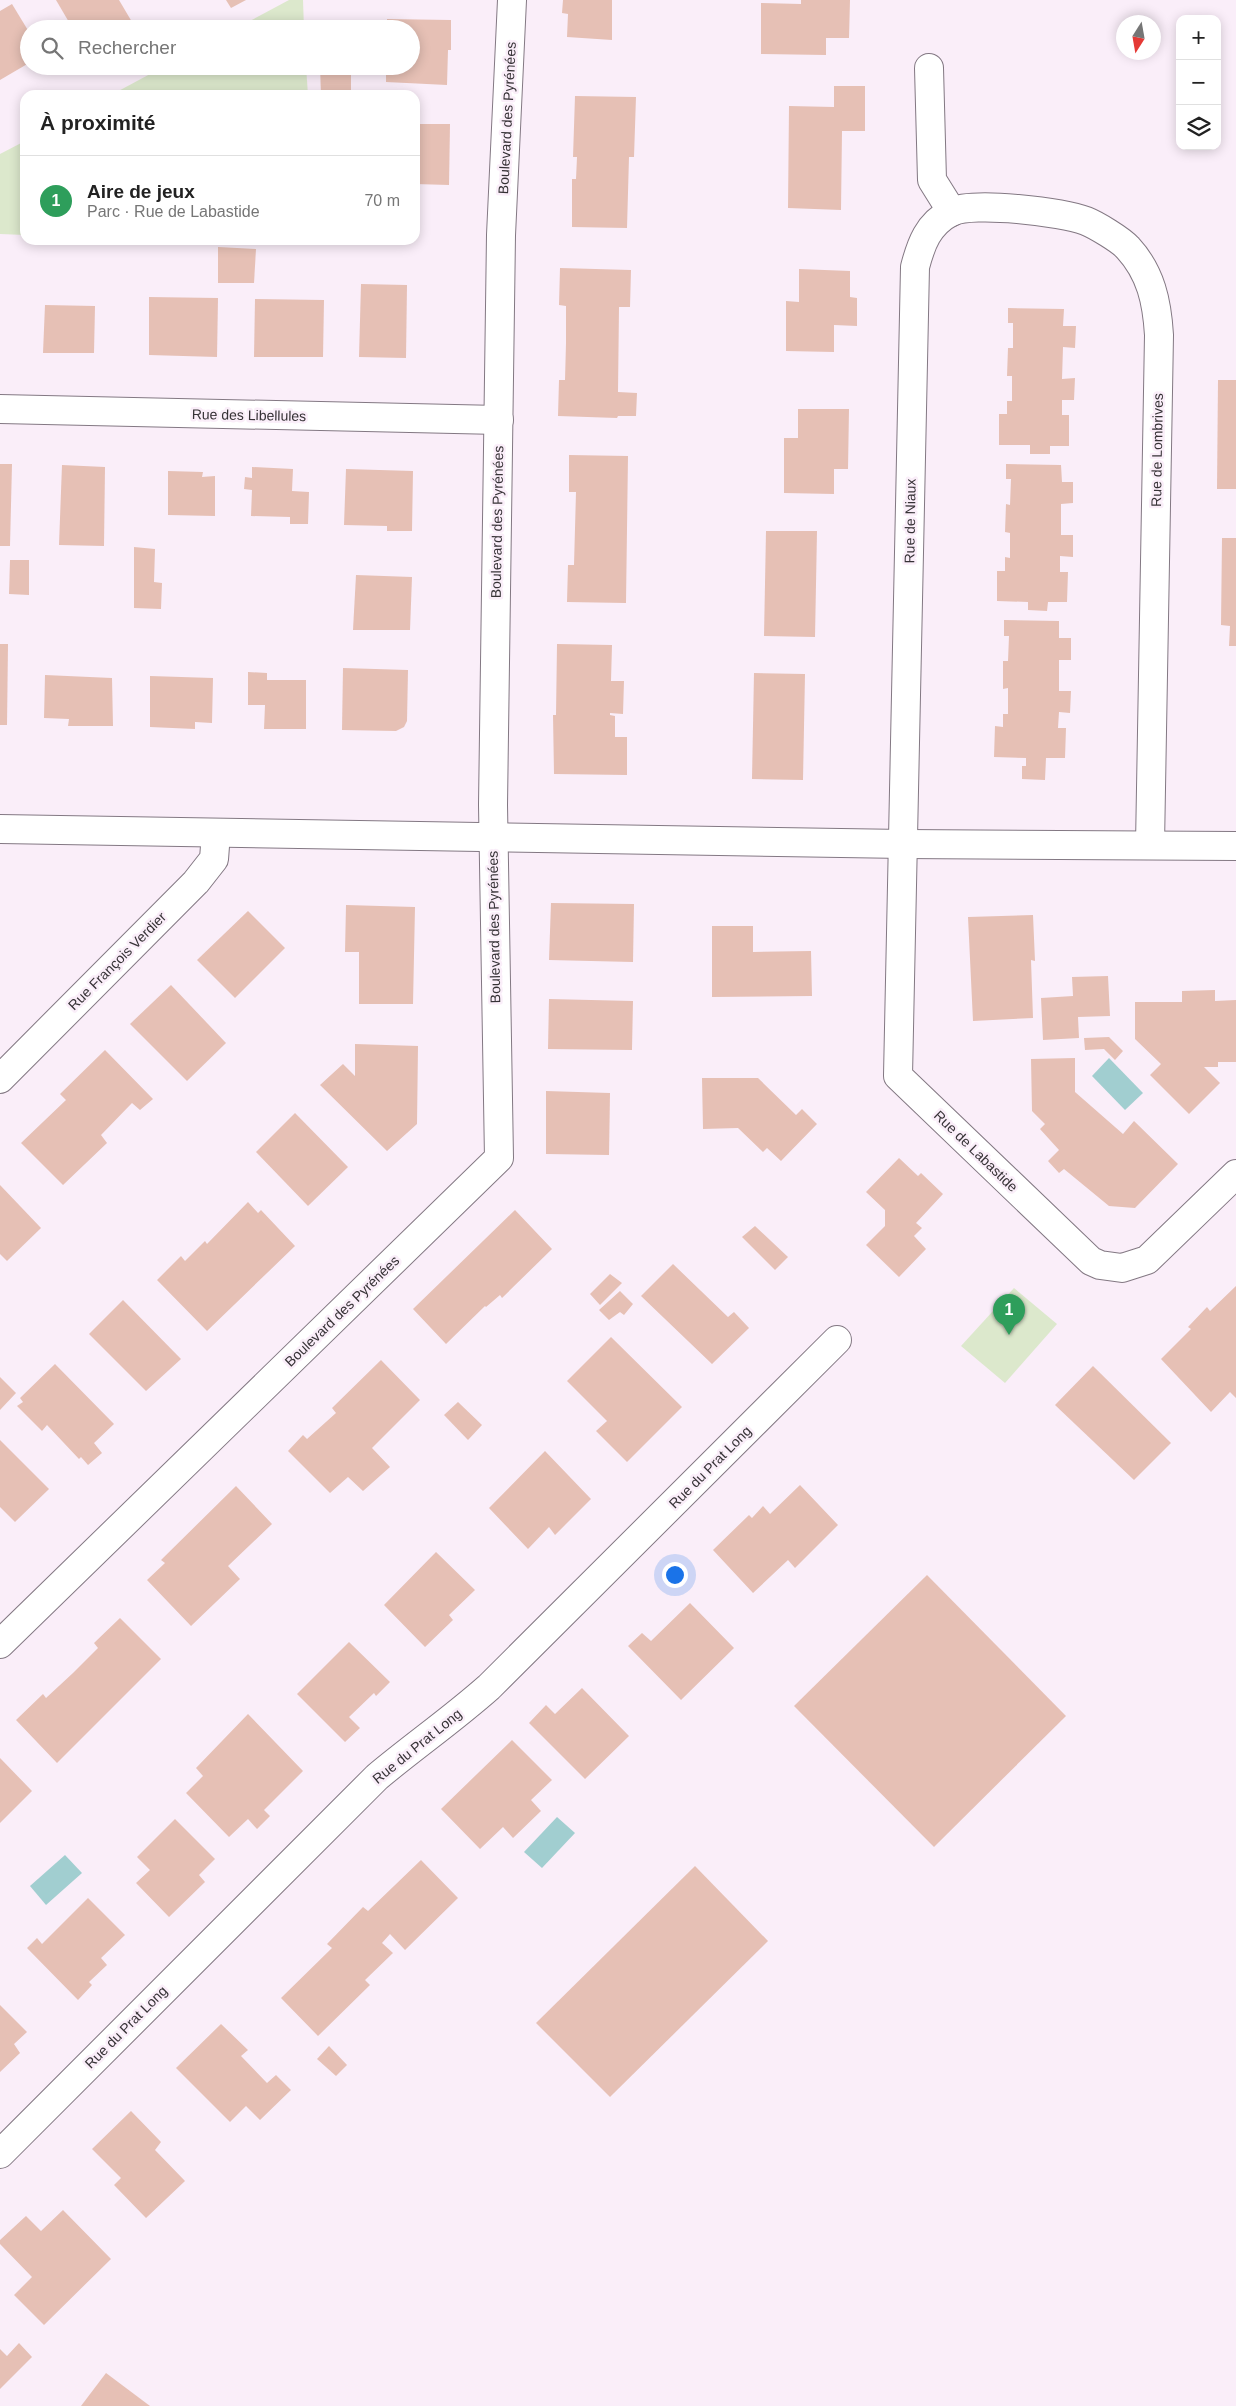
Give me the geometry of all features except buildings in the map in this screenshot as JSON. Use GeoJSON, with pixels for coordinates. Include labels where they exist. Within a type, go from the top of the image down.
{"type":"FeatureCollection","features":[{"type":"Feature","properties":{"kind":"street","name":"Boulevard des Pyrénées"},"geometry":{"type":"LineString","coordinates":[[0,1644],[499,1158],[493,836],[501,235],[512,0]]}},
{"type":"Feature","properties":{"kind":"street"},"geometry":{"type":"LineString","coordinates":[[929,68],[932,180],[952,212]]}},
{"type":"Feature","properties":{"kind":"street","name":"Rue de Lombrives"},"geometry":{"type":"LineString","coordinates":[[952,212],[991,207],[1048,213],[1087,222],[1127,246],[1146,272],[1156,299],[1159,335],[1150,845]]}},
{"type":"Feature","properties":{"kind":"street","name":"Rue de Niaux"},"geometry":{"type":"LineString","coordinates":[[904,844],[915,267],[922,242],[933,224],[952,212]]}},
{"type":"Feature","properties":{"kind":"street","name":"Rue des Libellules"},"geometry":{"type":"LineString","coordinates":[[0,409],[498,420]]}},
{"type":"Feature","properties":{"kind":"street"},"geometry":{"type":"LineString","coordinates":[[0,829],[904,844],[1236,846]]}},
{"type":"Feature","properties":{"kind":"street","name":"Rue François Verdier"},"geometry":{"type":"LineString","coordinates":[[0,1079],[196,882],[214,858],[216,833]]}},
{"type":"Feature","properties":{"kind":"street","name":"Rue de Labastide"},"geometry":{"type":"LineString","coordinates":[[904,844],[898,1076],[1092,1261],[1100,1265],[1122,1268],[1147,1260],[1236,1174]]}},
{"type":"Feature","properties":{"kind":"street","name":"Rue du Prat Long"},"geometry":{"type":"LineString","coordinates":[[0,2154],[377,1777],[424,1737],[461,1712],[489,1687],[837,1340]]}},
{"type":"Feature","properties":{"kind":"green space"},"geometry":{"type":"Polygon","coordinates":[[[289,0],[303,0],[304,20],[252,20],[289,0]]]}},
{"type":"Feature","properties":{"kind":"green space"},"geometry":{"type":"Polygon","coordinates":[[[148,75],[307,75],[308,90],[120,90],[148,75]]]}},
{"type":"Feature","properties":{"kind":"green space"},"geometry":{"type":"Polygon","coordinates":[[[20,144],[20,235],[0,234],[0,154],[20,144]]]}},
{"type":"Feature","properties":{"kind":"green space"},"geometry":{"type":"Polygon","coordinates":[[[1014,1288],[1057,1324],[1005,1383],[961,1346],[1014,1288]]]}},
{"type":"Feature","properties":{"kind":"water"},"geometry":{"type":"Polygon","coordinates":[[[1109,1058],[1143,1093],[1125,1110],[1092,1076],[1109,1058]]]}},
{"type":"Feature","properties":{"kind":"water"},"geometry":{"type":"Polygon","coordinates":[[[557,1817],[575,1833],[542,1868],[524,1852],[557,1817]]]}},
{"type":"Feature","properties":{"kind":"water"},"geometry":{"type":"Polygon","coordinates":[[[65,1855],[82,1873],[46,1905],[30,1886],[65,1855]]]}},
{"type":"Feature","properties":{"kind":"place","name":"Aire de jeux"},"geometry":{"type":"Point","coordinates":[1009,1335]}}]}
